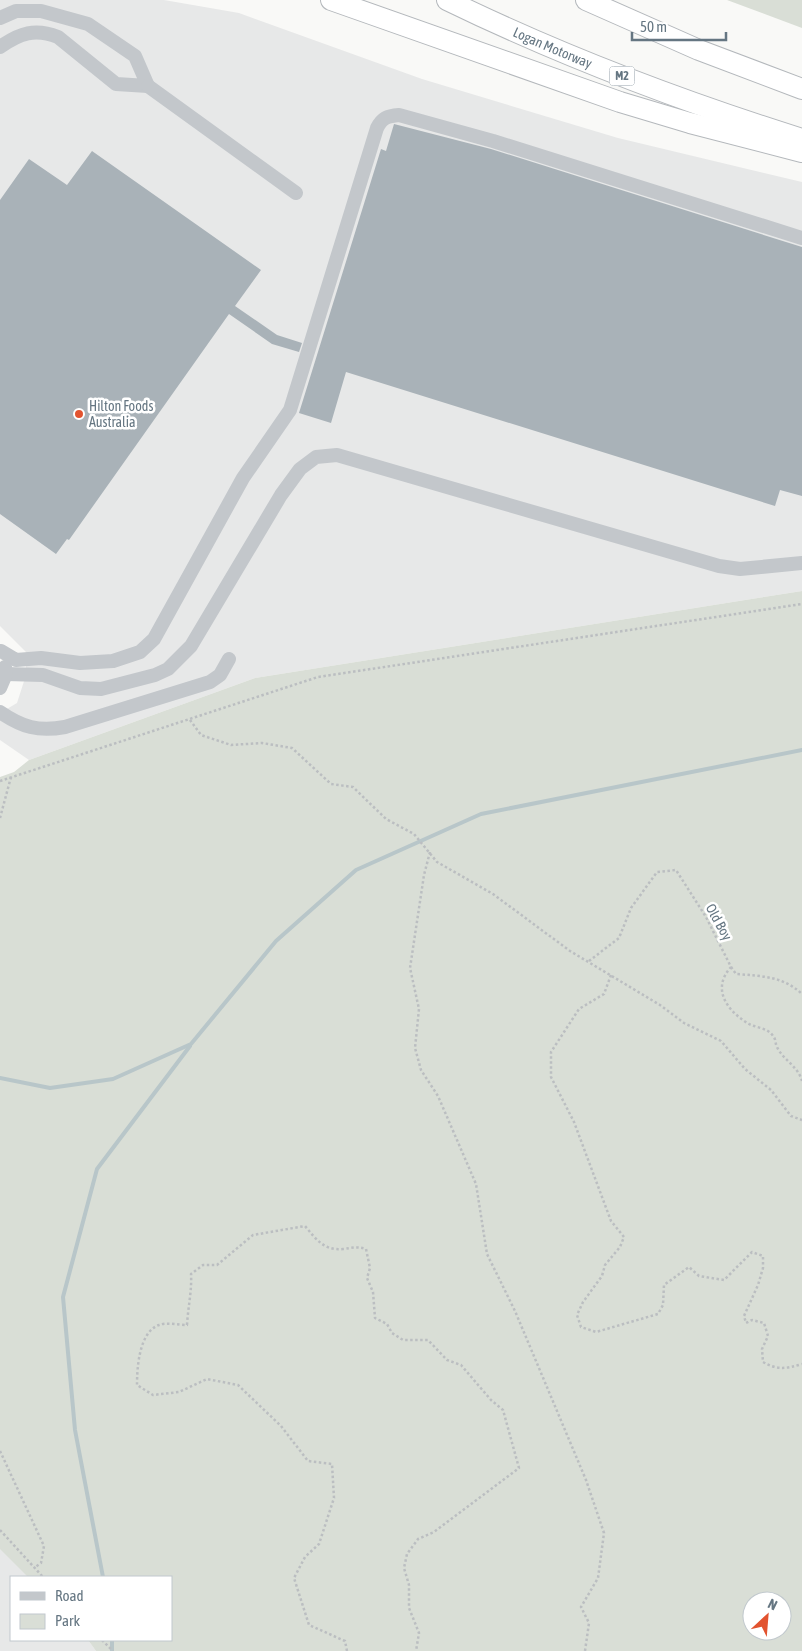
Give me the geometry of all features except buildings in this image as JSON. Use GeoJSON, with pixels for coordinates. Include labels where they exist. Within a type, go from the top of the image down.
{"type":"FeatureCollection","features":[{"type":"Feature","properties":{"kind":"highway"},"geometry":{"type":"LineString","coordinates":[[331,0],[620,102],[690,123],[802,152]]}},
{"type":"Feature","properties":{"kind":"highway","name":"Logan Motorway"},"geometry":{"type":"LineString","coordinates":[[447,0],[579,60],[697,104],[802,139]]}},
{"type":"Feature","properties":{"kind":"highway"},"geometry":{"type":"LineString","coordinates":[[586,0],[644,27],[802,89]]}},
{"type":"Feature","properties":{"kind":"highway"},"geometry":{"type":"LineString","coordinates":[[611,0],[644,27]]}},
{"type":"Feature","properties":{"kind":"street"},"geometry":{"type":"LineString","coordinates":[[0,18],[16,11],[41,11],[88,24],[135,56],[148,86],[296,193]]}},
{"type":"Feature","properties":{"kind":"street"},"geometry":{"type":"LineString","coordinates":[[0,47],[14,37],[24,33],[36,31],[47,33],[58,37],[116,84],[148,86]]}},
{"type":"Feature","properties":{"kind":"street"},"geometry":{"type":"LineString","coordinates":[[1,650],[16,660],[42,658],[80,663],[113,661],[140,652],[154,639],[243,478],[290,410],[377,128],[382,120],[388,116],[398,115],[493,141],[802,238]]}},
{"type":"Feature","properties":{"kind":"street"},"geometry":{"type":"LineString","coordinates":[[6,674],[43,675],[80,688],[101,689],[155,675],[168,669],[191,646],[280,495],[300,469],[316,457],[337,455],[719,566],[740,569],[802,563]]}},
{"type":"Feature","properties":{"kind":"street"},"geometry":{"type":"LineString","coordinates":[[0,688],[6,674],[1,650]]}},
{"type":"Feature","properties":{"kind":"street"},"geometry":{"type":"LineString","coordinates":[[0,712],[12,720],[45,730],[65,728],[210,682],[220,675],[230,659]]}},
{"type":"Feature","properties":{"kind":"path"},"geometry":{"type":"LineString","coordinates":[[0,781],[318,677],[802,604]]}},
{"type":"Feature","properties":{"kind":"path"},"geometry":{"type":"LineString","coordinates":[[190,720],[200,735],[231,745],[262,743],[292,748],[331,784],[353,787],[386,819],[414,834],[437,862],[492,894],[570,951],[660,1005],[684,1023],[720,1041],[745,1069],[771,1090],[791,1116],[802,1120]]}},
{"type":"Feature","properties":{"kind":"path"},"geometry":{"type":"LineString","coordinates":[[0,818],[11,778]]}},
{"type":"Feature","properties":{"kind":"path"},"geometry":{"type":"LineString","coordinates":[[430,852],[424,875],[410,968],[419,1009],[415,1048],[421,1070],[438,1096],[476,1184],[487,1254],[515,1311],[586,1480],[604,1533],[598,1578],[581,1607],[588,1623],[585,1651]]}},
{"type":"Feature","properties":{"kind":"path","name":"Old Boy"},"geometry":{"type":"LineString","coordinates":[[589,961],[618,938],[631,908],[656,872],[676,870],[706,917],[731,967]]}},
{"type":"Feature","properties":{"kind":"path"},"geometry":{"type":"LineString","coordinates":[[802,994],[779,980],[766,976],[736,974],[731,967],[725,974],[720,988],[727,1003],[741,1019],[774,1036],[777,1048],[792,1063],[802,1081]]}},
{"type":"Feature","properties":{"kind":"path"},"geometry":{"type":"LineString","coordinates":[[611,975],[604,994],[579,1009],[551,1052],[551,1077],[574,1122],[611,1221],[624,1237],[620,1247],[605,1265],[602,1276],[583,1302],[577,1315],[581,1327],[596,1332],[658,1314],[663,1305],[664,1284],[689,1267],[700,1276],[724,1280],[752,1252],[763,1256],[763,1268],[744,1316],[746,1323],[752,1320],[764,1323],[768,1336],[762,1349],[763,1362],[774,1368],[802,1364]]}},
{"type":"Feature","properties":{"kind":"path"},"geometry":{"type":"LineString","coordinates":[[347,1651],[345,1641],[309,1625],[294,1578],[305,1557],[320,1544],[334,1498],[332,1464],[308,1460],[281,1426],[238,1385],[207,1379],[179,1392],[152,1395],[137,1385],[136,1363],[148,1333],[159,1324],[186,1325],[192,1291],[191,1274],[203,1265],[217,1265],[253,1235],[293,1226],[305,1226],[320,1244],[331,1249],[344,1249],[355,1246],[366,1249],[370,1268],[367,1278],[373,1292],[375,1318],[387,1324],[392,1333],[403,1340],[428,1340],[447,1360],[460,1365],[491,1400],[503,1410],[508,1433],[515,1447],[520,1468],[434,1532],[418,1539],[407,1554],[404,1568],[409,1585],[409,1608],[419,1633],[416,1651]]}},
{"type":"Feature","properties":{"kind":"path"},"geometry":{"type":"LineString","coordinates":[[0,1451],[44,1546],[41,1563],[34,1568]]}},
{"type":"Feature","properties":{"kind":"path"},"geometry":{"type":"LineString","coordinates":[[0,1530],[42,1576]]}},
{"type":"Feature","properties":{"kind":"path"},"geometry":{"type":"LineString","coordinates":[[103,1641],[112,1651]]}},
{"type":"Feature","properties":{"kind":"shaded area"},"geometry":{"type":"Polygon","coordinates":[[[0,0],[164,0],[239,13],[422,79],[618,138],[802,182],[802,591],[255,678],[29,760],[0,740],[0,713],[17,703],[26,675],[26,652],[0,626],[0,0]]]}},
{"type":"Feature","properties":{"kind":"shaded area"},"geometry":{"type":"Polygon","coordinates":[[[0,1543],[30,1576],[10,1576],[10,1641],[89,1641],[96,1651],[0,1651],[0,1543]]]}},
{"type":"Feature","properties":{"kind":"green space"},"geometry":{"type":"Polygon","coordinates":[[[727,0],[802,0],[802,28],[727,0]]]}},
{"type":"Feature","properties":{"kind":"green space"},"geometry":{"type":"Polygon","coordinates":[[[802,591],[802,1651],[96,1651],[89,1641],[172,1641],[172,1576],[27,1576],[0,1549],[0,777],[14,772],[29,760],[255,678],[802,591]]]}},
{"type":"Feature","properties":{"kind":"waterway"},"geometry":{"type":"LineString","coordinates":[[0,1078],[50,1088],[113,1079],[191,1044],[276,941],[356,870],[481,814],[802,750]]}},
{"type":"Feature","properties":{"kind":"waterway"},"geometry":{"type":"LineString","coordinates":[[103,1576],[75,1430],[63,1297],[97,1169],[190,1046]]}},
{"type":"Feature","properties":{"kind":"waterway"},"geometry":{"type":"LineString","coordinates":[[112,1641],[112,1651]]}},
{"type":"Feature","properties":{"kind":"place","name":"Hilton Foods Australia"},"geometry":{"type":"Point","coordinates":[79,414]}}]}
